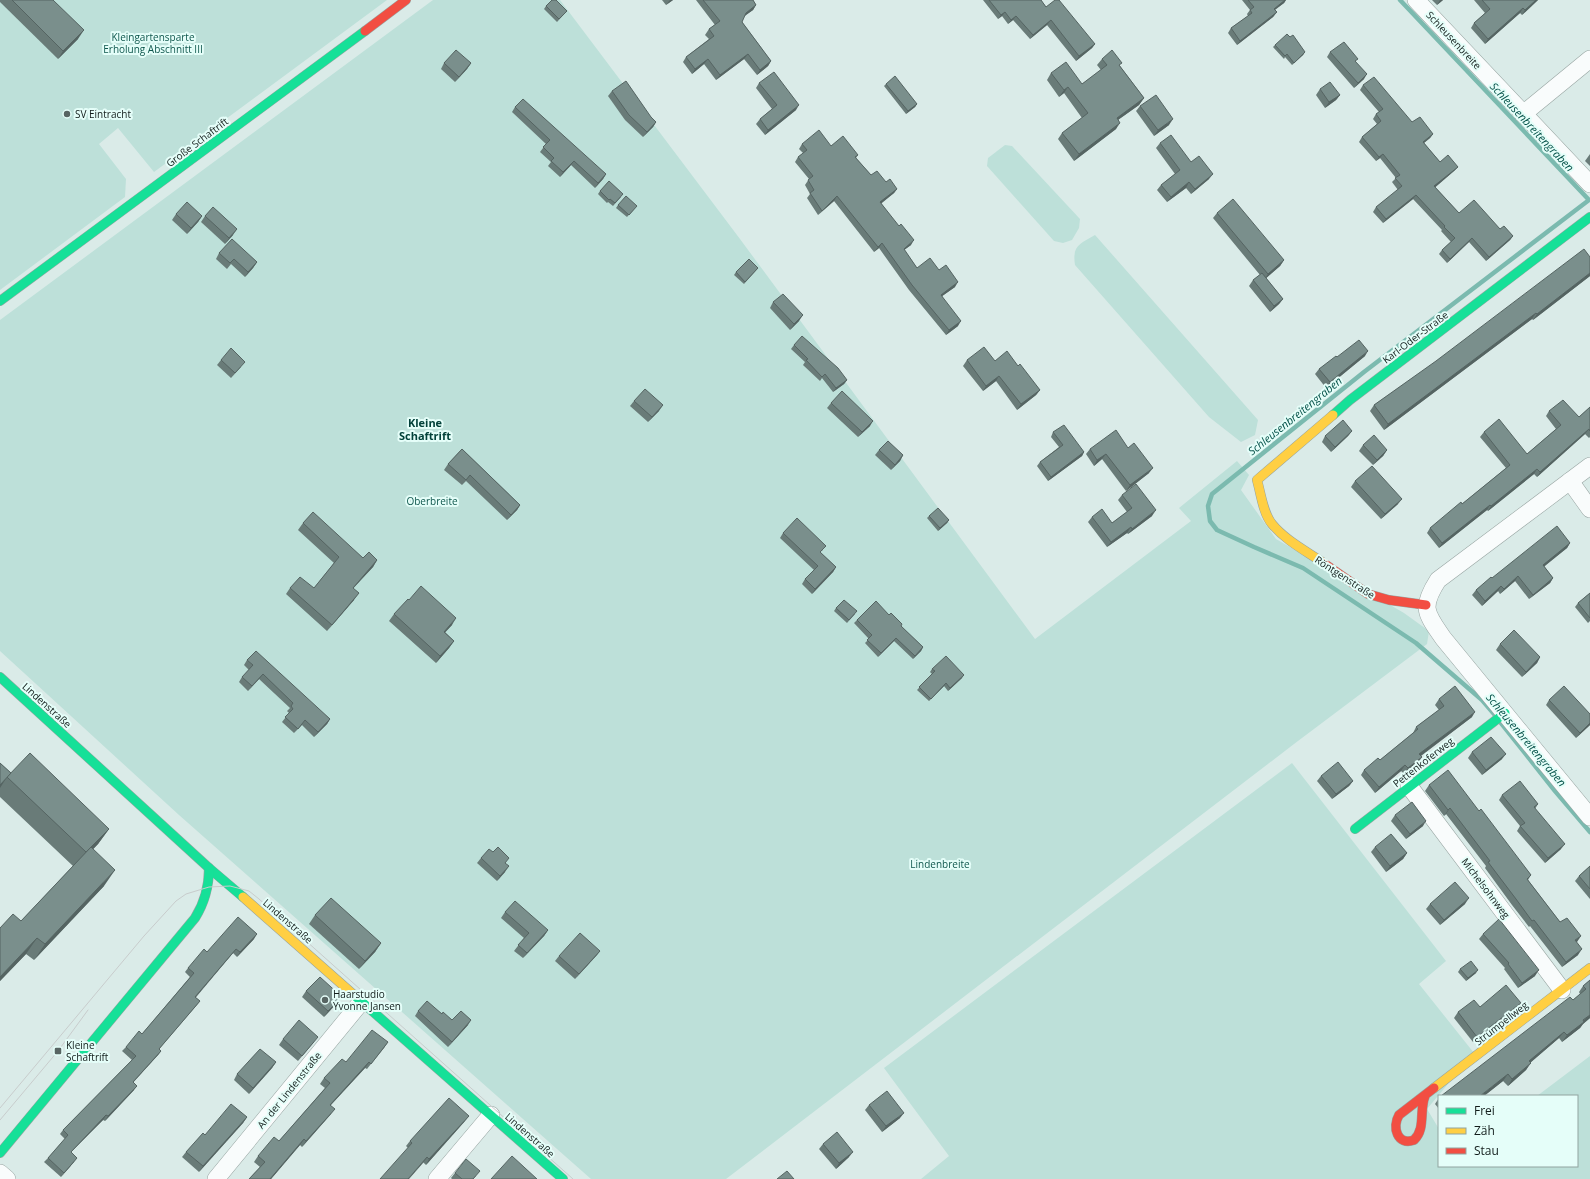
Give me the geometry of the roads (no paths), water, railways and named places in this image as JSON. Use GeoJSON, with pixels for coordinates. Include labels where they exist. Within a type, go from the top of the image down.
{"type":"FeatureCollection","features":[{"type":"Feature","properties":{"kind":"street","name":"Große Schaftrift"},"geometry":{"type":"LineString","coordinates":[[0,301],[406,0]]}},
{"type":"Feature","properties":{"kind":"street","name":"Schleusenbreite"},"geometry":{"type":"LineString","coordinates":[[1416,0],[1590,184]]}},
{"type":"Feature","properties":{"kind":"street"},"geometry":{"type":"LineString","coordinates":[[1523,114],[1590,59]]}},
{"type":"Feature","properties":{"kind":"street","name":"Karl-Oder-Straße"},"geometry":{"type":"LineString","coordinates":[[1257,480],[1350,400],[1588,218]]}},
{"type":"Feature","properties":{"kind":"street"},"geometry":{"type":"LineString","coordinates":[[1590,466],[1438,580],[1428,595],[1426,605],[1432,622],[1500,716],[1590,817]]}},
{"type":"Feature","properties":{"kind":"street","name":"Röntgenstraße"},"geometry":{"type":"LineString","coordinates":[[1257,480],[1265,510],[1272,524],[1286,537],[1368,594],[1389,601],[1426,605]]}},
{"type":"Feature","properties":{"kind":"street"},"geometry":{"type":"LineString","coordinates":[[1570,481],[1590,509]]}},
{"type":"Feature","properties":{"kind":"street","name":"Lindenstraße"},"geometry":{"type":"LineString","coordinates":[[0,677],[196,854],[209,868],[563,1179]]}},
{"type":"Feature","properties":{"kind":"street","name":"Pettenkoferweg"},"geometry":{"type":"LineString","coordinates":[[1355,829],[1500,716]]}},
{"type":"Feature","properties":{"kind":"street","name":"Michelsohnweg"},"geometry":{"type":"LineString","coordinates":[[1409,786],[1562,990]]}},
{"type":"Feature","properties":{"kind":"street"},"geometry":{"type":"LineString","coordinates":[[0,1153],[196,918],[208,892],[209,868]]}},
{"type":"Feature","properties":{"kind":"street","name":"Strümpellweg"},"geometry":{"type":"LineString","coordinates":[[1425,1096],[1422,1103],[1421,1130],[1414,1140],[1404,1141],[1395,1132],[1395,1119],[1398,1115],[1425,1096],[1590,968]]}},
{"type":"Feature","properties":{"kind":"street","name":"An der Lindenstraße"},"geometry":{"type":"LineString","coordinates":[[216,1179],[362,1001]]}},
{"type":"Feature","properties":{"kind":"street"},"geometry":{"type":"LineString","coordinates":[[437,1179],[491,1115]]}},
{"type":"Feature","properties":{"kind":"street"},"geometry":{"type":"LineString","coordinates":[[0,1173],[7,1179]]}},
{"type":"Feature","properties":{"kind":"waterway","name":"Schleusenbreitengraben"},"geometry":{"type":"LineString","coordinates":[[1400,0],[1589,200],[1364,372],[1212,494],[1208,506],[1210,521],[1217,530],[1303,568],[1416,643],[1482,700],[1494,714]]}},
{"type":"Feature","properties":{"kind":"waterway","name":"Schleusenbreitengraben"},"geometry":{"type":"LineString","coordinates":[[1501,723],[1590,832]]}},
{"type":"Feature","properties":{"kind":"tram line"},"geometry":{"type":"LineString","coordinates":[[0,1108],[144,936],[176,901],[186,894],[209,887],[230,886],[249,891],[259,899],[573,1179]]}},
{"type":"Feature","properties":{"kind":"tram line"},"geometry":{"type":"LineString","coordinates":[[0,1120],[58,1051],[88,1010]]}},
{"type":"Feature","properties":{"kind":"place","name":"SV Eintracht"},"geometry":{"type":"Point","coordinates":[67,114]}},
{"type":"Feature","properties":{"kind":"place","name":"Haarstudio Yvonne Jansen"},"geometry":{"type":"Point","coordinates":[325,1000]}},
{"type":"Feature","properties":{"kind":"place","name":"Kleine Schaftrift"},"geometry":{"type":"Point","coordinates":[58,1051]}},
{"type":"Feature","properties":{"kind":"district","name":"Kleine Schaftrift"},"geometry":{"type":"Point","coordinates":[425,429]}},
{"type":"Feature","properties":{"kind":"park label","name":"Kleingartensparte Erholung Abschnitt III"},"geometry":{"type":"Point","coordinates":[153,42]}},
{"type":"Feature","properties":{"kind":"park label","name":"Oberbreite"},"geometry":{"type":"Point","coordinates":[432,501]}},
{"type":"Feature","properties":{"kind":"park label","name":"Lindenbreite"},"geometry":{"type":"Point","coordinates":[940,864]}}]}
